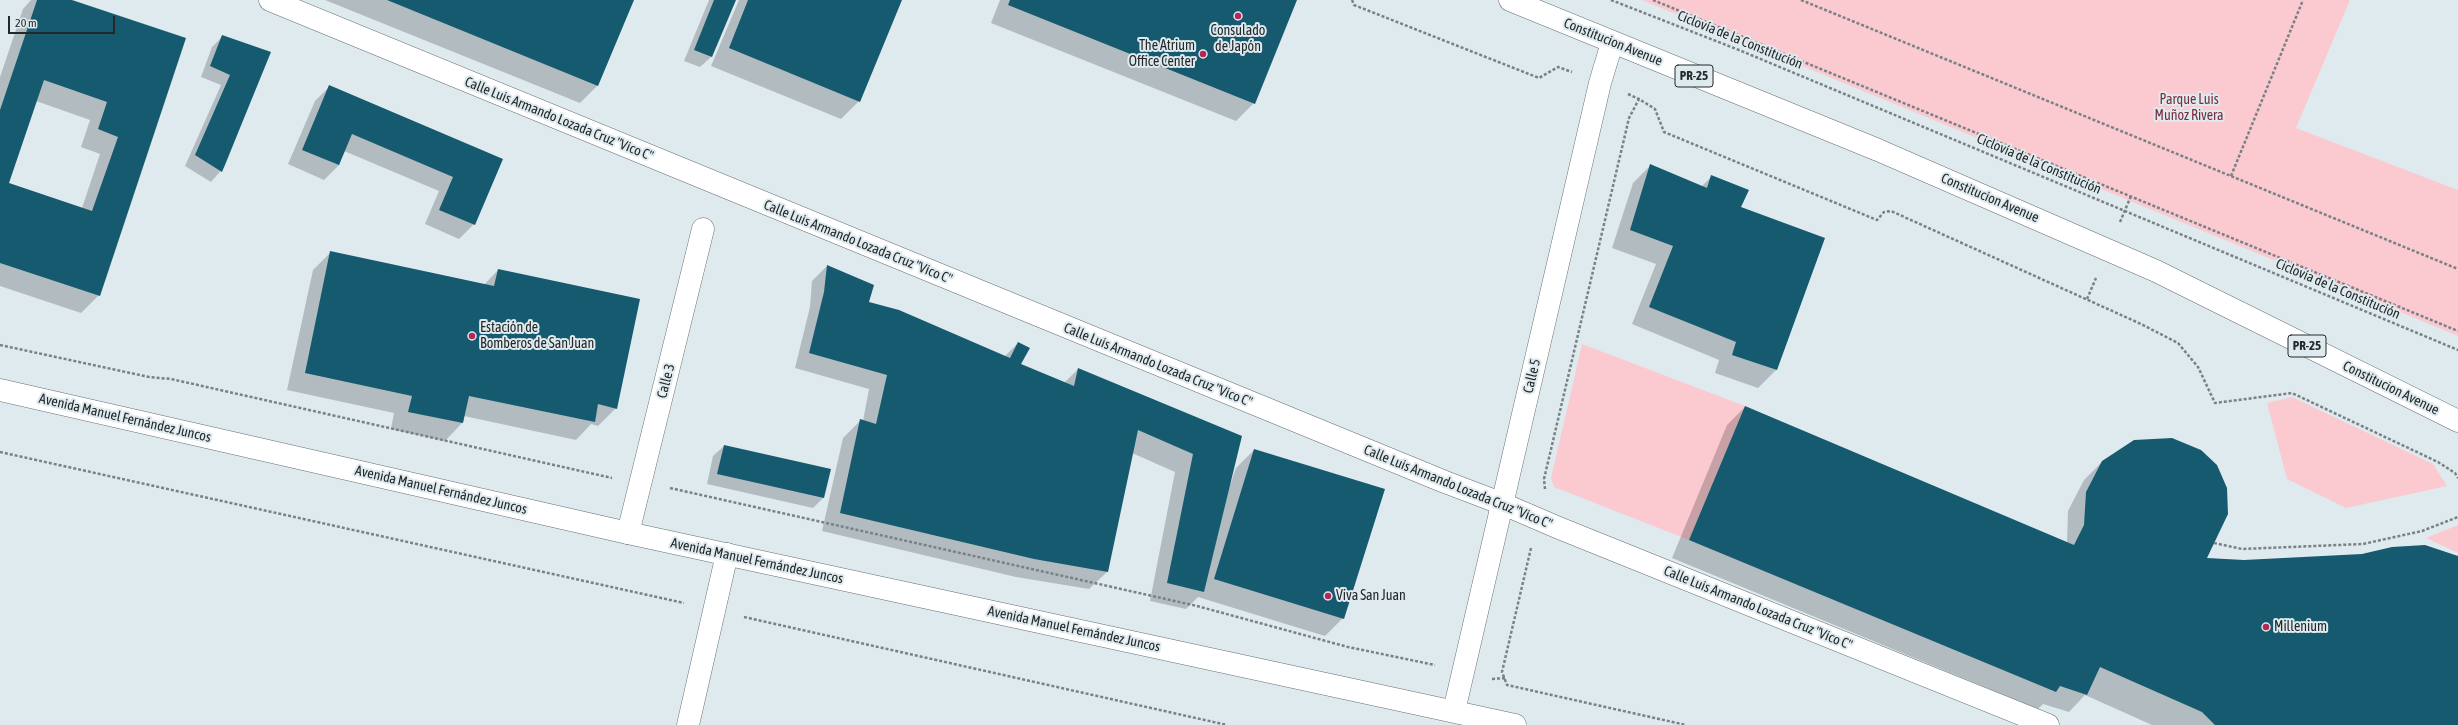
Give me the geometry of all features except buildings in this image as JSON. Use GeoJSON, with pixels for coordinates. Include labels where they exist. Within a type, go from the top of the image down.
{"type":"FeatureCollection","features":[{"type":"Feature","properties":{"kind":"street","name":"Calle Luis Armando Lozada Cruz \"Vico C\""},"geometry":{"type":"LineString","coordinates":[[270,0],[1445,482],[1503,504],[2048,725]]}},
{"type":"Feature","properties":{"kind":"street","name":"Constitucion Avenue"},"geometry":{"type":"LineString","coordinates":[[1510,0],[1612,43],[1878,150],[2156,270],[2458,421]]}},
{"type":"Feature","properties":{"kind":"street","name":"Calle 5"},"geometry":{"type":"LineString","coordinates":[[1454,711],[1600,83],[1612,43]]}},
{"type":"Feature","properties":{"kind":"street","name":"Calle 3"},"geometry":{"type":"LineString","coordinates":[[628,533],[703,229]]}},
{"type":"Feature","properties":{"kind":"street","name":"Avenida Manuel Fernández Juncos"},"geometry":{"type":"LineString","coordinates":[[0,390],[628,533],[1515,725]]}},
{"type":"Feature","properties":{"kind":"street"},"geometry":{"type":"LineString","coordinates":[[688,725],[727,554]]}},
{"type":"Feature","properties":{"kind":"path"},"geometry":{"type":"LineString","coordinates":[[1352,0],[1354,5],[1539,78],[1558,67],[1600,83],[1639,99],[1656,109],[1664,132],[1877,220],[1884,212],[1891,212],[2142,324],[2178,343],[2198,367],[2215,403],[2292,393],[2438,462],[2455,473],[2458,478]]}},
{"type":"Feature","properties":{"kind":"path","name":"Ciclovía de la Constitución"},"geometry":{"type":"LineString","coordinates":[[1611,0],[1746,53],[2458,350]]}},
{"type":"Feature","properties":{"kind":"path"},"geometry":{"type":"LineString","coordinates":[[1653,0],[2458,331]]}},
{"type":"Feature","properties":{"kind":"path"},"geometry":{"type":"LineString","coordinates":[[1801,0],[2458,269]]}},
{"type":"Feature","properties":{"kind":"path"},"geometry":{"type":"LineString","coordinates":[[2231,176],[2303,0]]}},
{"type":"Feature","properties":{"kind":"path"},"geometry":{"type":"LineString","coordinates":[[1548,495],[1544,489],[1544,479],[1629,118],[1639,99]]}},
{"type":"Feature","properties":{"kind":"path"},"geometry":{"type":"LineString","coordinates":[[0,345],[149,377],[171,379],[598,475],[641,482],[1189,604],[1348,647],[1495,680],[1505,678]]}},
{"type":"Feature","properties":{"kind":"path"},"geometry":{"type":"LineString","coordinates":[[0,452],[1227,725]]}},
{"type":"Feature","properties":{"kind":"path"},"geometry":{"type":"LineString","coordinates":[[2214,543],[2242,549],[2363,544],[2422,531],[2458,518]]}},
{"type":"Feature","properties":{"kind":"path"},"geometry":{"type":"LineString","coordinates":[[1538,550],[1531,547],[1502,672],[1507,685],[1686,725]]}},
{"type":"Feature","properties":{"kind":"green space","name":"Parque Luis Muñoz Rivera"},"geometry":{"type":"Polygon","coordinates":[[[1642,0],[2350,0],[2296,128],[2458,190],[2458,336],[1642,0]]]}},
{"type":"Feature","properties":{"kind":"green space"},"geometry":{"type":"Polygon","coordinates":[[[1582,344],[1745,406],[1689,540],[1554,487],[1551,478],[1582,344]]]}},
{"type":"Feature","properties":{"kind":"green space"},"geometry":{"type":"Polygon","coordinates":[[[2292,397],[2433,464],[2447,486],[2346,508],[2287,479],[2267,403],[2292,397]]]}},
{"type":"Feature","properties":{"kind":"green space"},"geometry":{"type":"Polygon","coordinates":[[[2458,525],[2458,553],[2426,538],[2458,525]]]}},
{"type":"Feature","properties":{"kind":"place","name":"Consulado de Japón"},"geometry":{"type":"Point","coordinates":[1238,16]}},
{"type":"Feature","properties":{"kind":"place","name":"The Atrium Office Center"},"geometry":{"type":"Point","coordinates":[1203,54]}},
{"type":"Feature","properties":{"kind":"place","name":"Estación de Bomberos de San Juan"},"geometry":{"type":"Point","coordinates":[472,336]}},
{"type":"Feature","properties":{"kind":"place","name":"Viva San Juan"},"geometry":{"type":"Point","coordinates":[1328,596]}},
{"type":"Feature","properties":{"kind":"place","name":"Millenium"},"geometry":{"type":"Point","coordinates":[2266,627]}}]}
